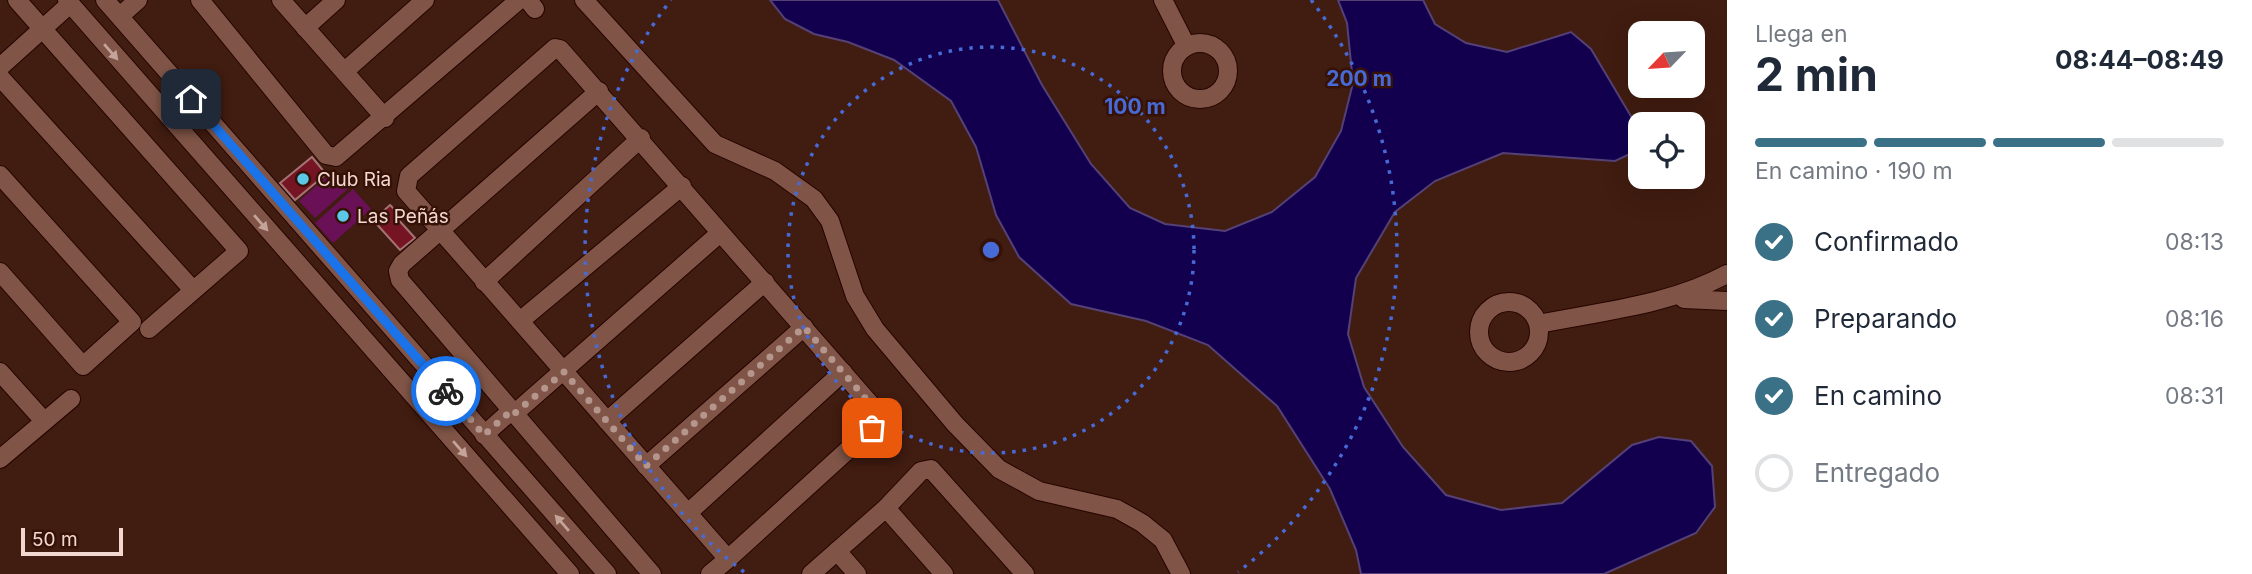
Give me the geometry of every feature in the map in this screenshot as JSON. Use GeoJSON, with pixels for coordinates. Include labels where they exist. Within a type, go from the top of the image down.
{"type":"FeatureCollection","features":[{"type":"Feature","properties":{"kind":"street"},"geometry":{"type":"LineString","coordinates":[[17,0],[239,251],[149,328]]}},
{"type":"Feature","properties":{"kind":"street"},"geometry":{"type":"LineString","coordinates":[[105,0],[607,574]]}},
{"type":"Feature","properties":{"kind":"street"},"geometry":{"type":"LineString","coordinates":[[120,16],[138,0]]}},
{"type":"Feature","properties":{"kind":"street"},"geometry":{"type":"LineString","coordinates":[[200,0],[326,155],[341,155],[519,0]]}},
{"type":"Feature","properties":{"kind":"street"},"geometry":{"type":"LineString","coordinates":[[281,0],[385,117]]}},
{"type":"Feature","properties":{"kind":"street"},"geometry":{"type":"LineString","coordinates":[[305,27],[336,0]]}},
{"type":"Feature","properties":{"kind":"street"},"geometry":{"type":"LineString","coordinates":[[346,70],[425,0]]}},
{"type":"Feature","properties":{"kind":"street"},"geometry":{"type":"LineString","coordinates":[[584,0],[715,144],[775,171],[814,199],[830,221],[855,296],[875,329],[955,424],[999,469],[1039,491],[1117,509],[1142,523],[1163,540],[1181,574]]}},
{"type":"Feature","properties":{"kind":"street"},"geometry":{"type":"LineString","coordinates":[[1163,0],[1186,45]]}},
{"type":"Feature","properties":{"kind":"street"},"geometry":{"type":"LineString","coordinates":[[0,67],[68,2],[570,574]]}},
{"type":"Feature","properties":{"kind":"street"},"geometry":{"type":"LineString","coordinates":[[710,574],[728,559],[872,428],[877,417],[872,406],[844,372],[720,233],[641,138],[560,49],[550,50],[409,176],[406,191],[728,559]]}},
{"type":"Feature","properties":{"kind":"street"},"geometry":{"type":"LineString","coordinates":[[0,77],[193,290]]}},
{"type":"Feature","properties":{"kind":"street"},"geometry":{"type":"LineString","coordinates":[[599,91],[402,264],[398,271],[400,280],[652,574]]}},
{"type":"Feature","properties":{"kind":"street"},"geometry":{"type":"LineString","coordinates":[[484,282],[641,138]]}},
{"type":"Feature","properties":{"kind":"street"},"geometry":{"type":"LineString","coordinates":[[0,175],[132,322],[83,366],[0,272]]}},
{"type":"Feature","properties":{"kind":"street"},"geometry":{"type":"LineString","coordinates":[[520,321],[681,186]]}},
{"type":"Feature","properties":{"kind":"street"},"geometry":{"type":"LineString","coordinates":[[489,439],[720,233]]}},
{"type":"Feature","properties":{"kind":"street"},"geometry":{"type":"LineString","coordinates":[[296,262],[316,243]]}},
{"type":"Feature","properties":{"kind":"street"},"geometry":{"type":"LineString","coordinates":[[1539,324],[1667,299],[1700,288],[1727,274]]}},
{"type":"Feature","properties":{"kind":"street"},"geometry":{"type":"LineString","coordinates":[[607,421],[765,282]]}},
{"type":"Feature","properties":{"kind":"street"},"geometry":{"type":"LineString","coordinates":[[1667,299],[1727,300]]}},
{"type":"Feature","properties":{"kind":"street"},"geometry":{"type":"LineString","coordinates":[[646,466],[804,327]]}},
{"type":"Feature","properties":{"kind":"street"},"geometry":{"type":"LineString","coordinates":[[0,372],[44,421]]}},
{"type":"Feature","properties":{"kind":"street"},"geometry":{"type":"LineString","coordinates":[[688,513],[844,372]]}},
{"type":"Feature","properties":{"kind":"street"},"geometry":{"type":"LineString","coordinates":[[0,459],[71,399]]}},
{"type":"Feature","properties":{"kind":"street"},"geometry":{"type":"LineString","coordinates":[[811,574],[886,508],[922,471],[931,468],[1025,574]]}},
{"type":"Feature","properties":{"kind":"street"},"geometry":{"type":"LineString","coordinates":[[886,508],[944,574]]}},
{"type":"Feature","properties":{"kind":"street"},"geometry":{"type":"LineString","coordinates":[[837,551],[857,574]]}},
{"type":"Feature","properties":{"kind":"shaded area"},"geometry":{"type":"Polygon","coordinates":[[[770,0],[998,0],[1042,85],[1091,164],[1130,208],[1165,224],[1225,231],[1272,212],[1315,177],[1341,131],[1353,83],[1347,23],[1338,0],[1423,0],[1435,24],[1466,43],[1507,52],[1571,32],[1591,49],[1628,112],[1628,155],[1615,161],[1503,153],[1435,181],[1395,212],[1356,278],[1348,334],[1364,387],[1403,447],[1446,495],[1501,510],[1562,503],[1632,445],[1659,437],[1691,441],[1712,466],[1715,507],[1696,533],[1604,574],[1361,574],[1356,550],[1330,489],[1277,406],[1208,345],[1146,321],[1071,304],[1019,257],[996,215],[976,147],[951,101],[894,60],[848,42],[814,34],[785,19],[770,0]]]}},
{"type":"Feature","properties":{"kind":"shaded area"},"geometry":{"type":"Polygon","coordinates":[[[334,170],[350,187],[315,218],[299,201],[334,170]]]}},
{"type":"Feature","properties":{"kind":"shaded area","name":"Las Peñás"},"geometry":{"type":"Polygon","coordinates":[[[353,189],[371,209],[333,243],[315,223],[353,189]]]}},
{"type":"Feature","properties":{"kind":"building","name":"Club Ria"},"geometry":{"type":"Polygon","coordinates":[[[312,157],[326,174],[295,200],[280,183],[312,157]]]}},
{"type":"Feature","properties":{"kind":"building"},"geometry":{"type":"Polygon","coordinates":[[[390,205],[398,213],[395,216],[415,238],[400,250],[373,220],[390,205]]]}},
{"type":"Feature","properties":{"kind":"way so far"},"geometry":{"type":"LineString","coordinates":[[446,391],[484,435],[505,415],[512,410],[515,413],[564,372],[646,466],[804,327],[872,406],[877,417],[872,428]]}},
{"type":"Feature","properties":{"kind":"place","name":"Club Ria"},"geometry":{"type":"Point","coordinates":[303,179]}},
{"type":"Feature","properties":{"kind":"place","name":"Las Peñás"},"geometry":{"type":"Point","coordinates":[343,216]}},
{"type":"Feature","properties":{"kind":"route"},"geometry":{"type":"LineString","coordinates":[[191,99],[446,391]]}}]}
